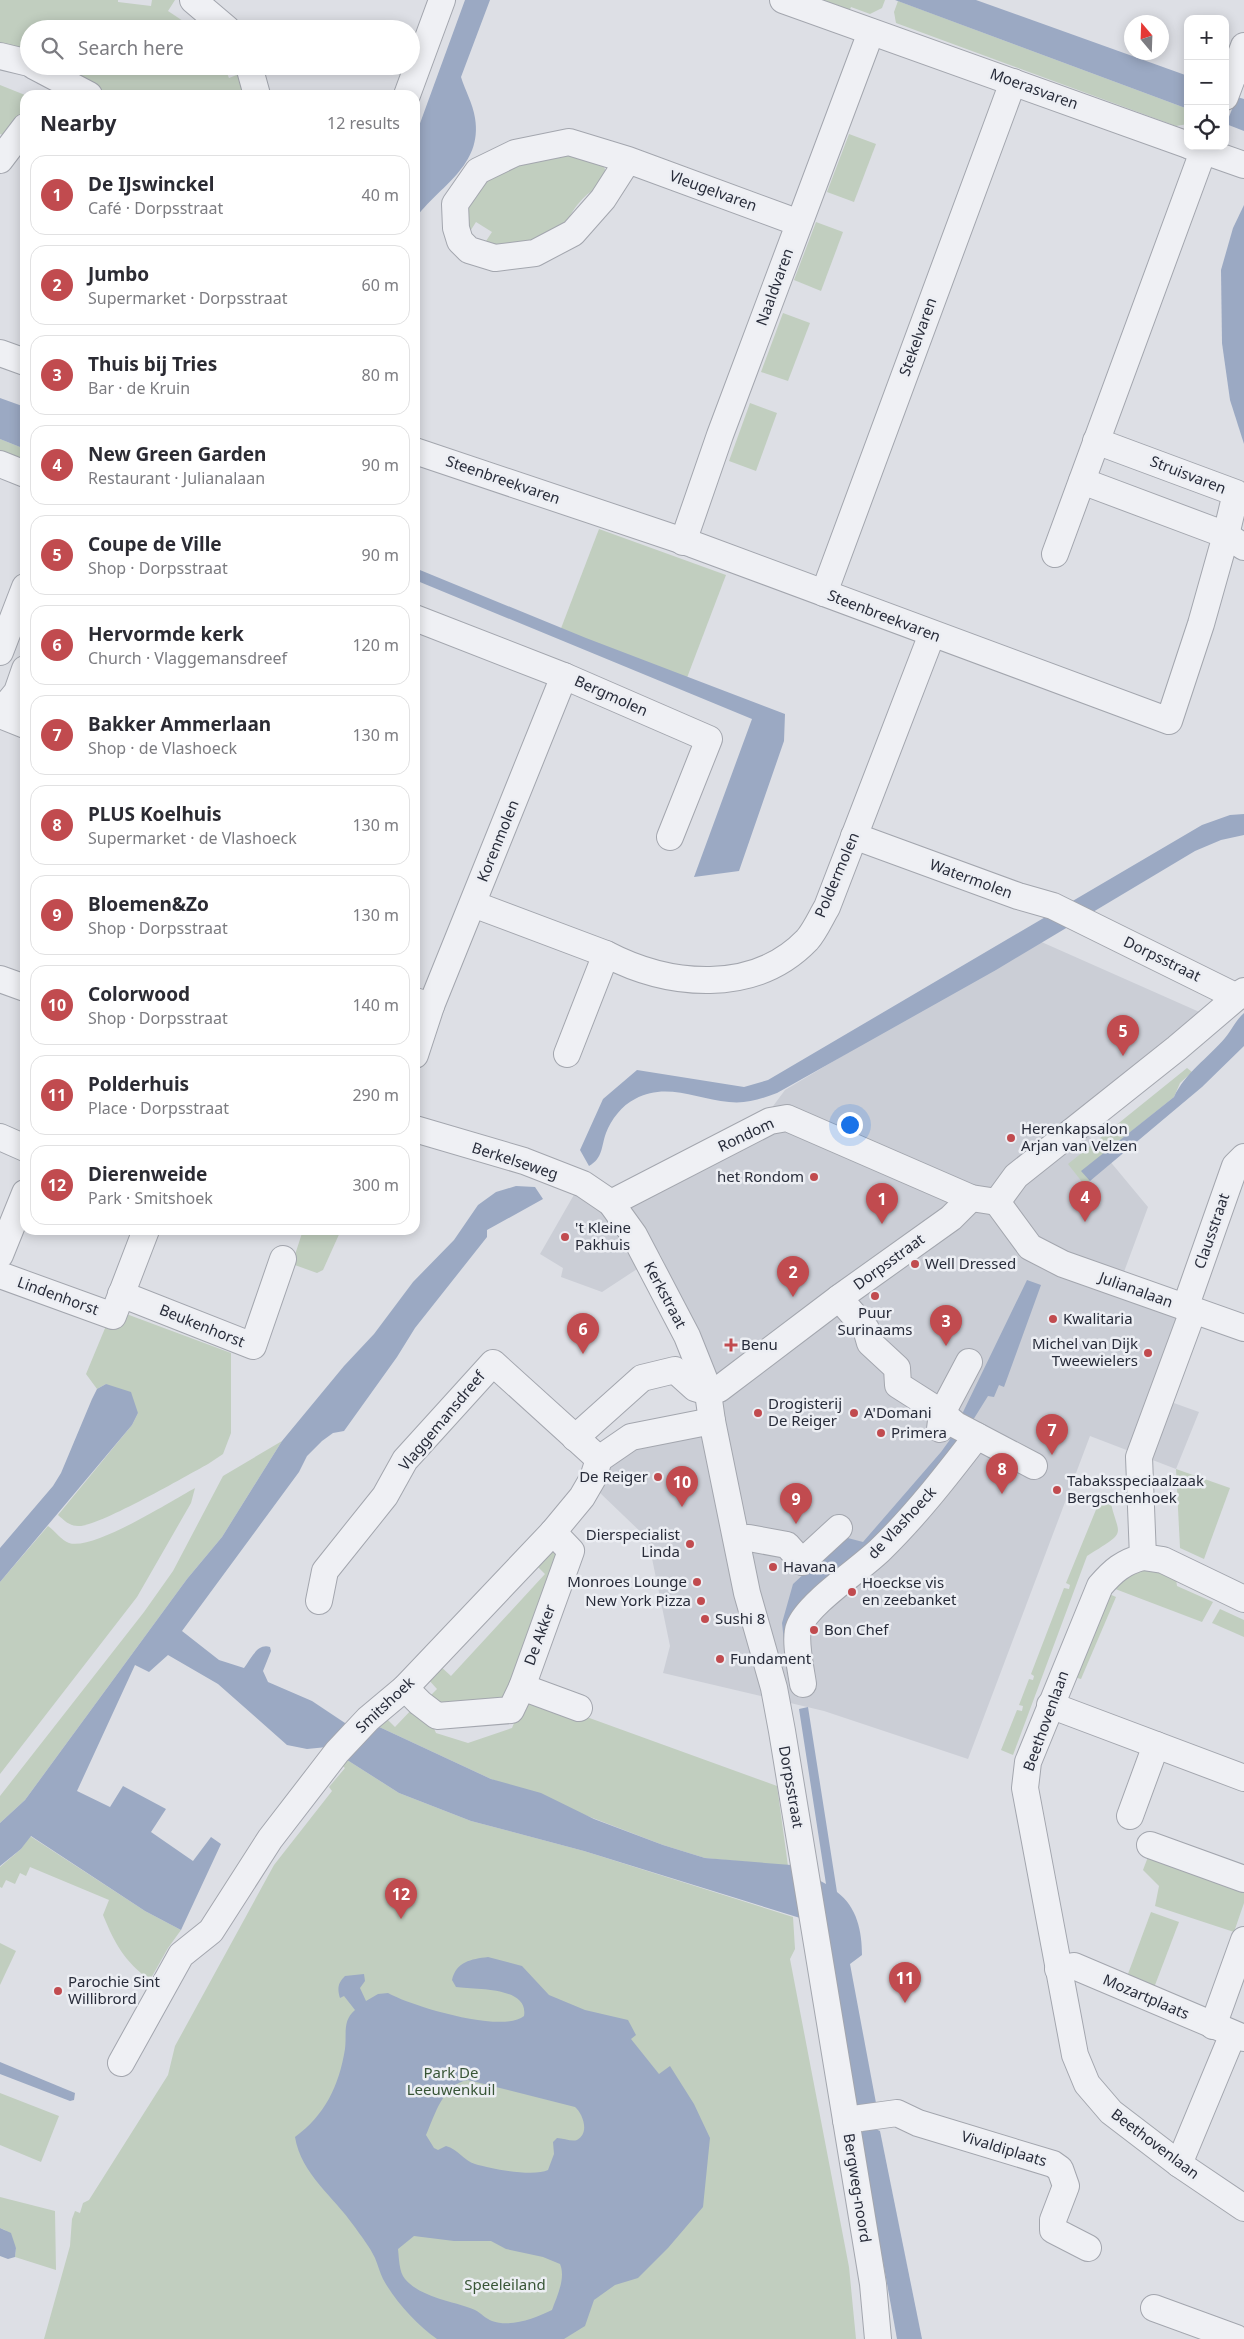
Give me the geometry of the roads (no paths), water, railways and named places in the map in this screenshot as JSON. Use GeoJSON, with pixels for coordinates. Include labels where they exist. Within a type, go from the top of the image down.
{"type":"FeatureCollection","features":[{"type":"Feature","properties":{"kind":"street"},"geometry":{"type":"LineString","coordinates":[[193,0],[216,20]]}},
{"type":"Feature","properties":{"kind":"street"},"geometry":{"type":"LineString","coordinates":[[420,60],[442,0]]}},
{"type":"Feature","properties":{"kind":"street","name":"Moerasvaren"},"geometry":{"type":"LineString","coordinates":[[783,0],[1184,142]]}},
{"type":"Feature","properties":{"kind":"street","name":"Naaldvaren"},"geometry":{"type":"LineString","coordinates":[[683,542],[799,223],[875,34]]}},
{"type":"Feature","properties":{"kind":"street"},"geometry":{"type":"LineString","coordinates":[[1230,85],[1244,46]]}},
{"type":"Feature","properties":{"kind":"street"},"geometry":{"type":"LineString","coordinates":[[0,56],[20,61]]}},
{"type":"Feature","properties":{"kind":"street"},"geometry":{"type":"LineString","coordinates":[[43,75],[57,88]]}},
{"type":"Feature","properties":{"kind":"street"},"geometry":{"type":"LineString","coordinates":[[251,75],[256,90]]}},
{"type":"Feature","properties":{"kind":"street"},"geometry":{"type":"LineString","coordinates":[[409,90],[414,75]]}},
{"type":"Feature","properties":{"kind":"street","name":"Stekelvaren"},"geometry":{"type":"LineString","coordinates":[[824,593],[1013,82]]}},
{"type":"Feature","properties":{"kind":"street"},"geometry":{"type":"LineString","coordinates":[[1,156],[20,133]]}},
{"type":"Feature","properties":{"kind":"street","name":"Vleugelvaren"},"geometry":{"type":"LineString","coordinates":[[628,160],[603,199],[572,233],[535,253],[495,258],[469,250],[460,241],[456,228],[455,204],[478,171],[515,153],[569,142],[628,160],[799,223]]}},
{"type":"Feature","properties":{"kind":"street"},"geometry":{"type":"LineString","coordinates":[[1055,554],[1196,150]]}},
{"type":"Feature","properties":{"kind":"street","name":"Moerasvaren"},"geometry":{"type":"LineString","coordinates":[[1205,150],[1244,165]]}},
{"type":"Feature","properties":{"kind":"street"},"geometry":{"type":"LineString","coordinates":[[0,353],[20,360]]}},
{"type":"Feature","properties":{"kind":"street","name":"Struisvaren"},"geometry":{"type":"LineString","coordinates":[[1096,441],[1236,493],[1235,541]]}},
{"type":"Feature","properties":{"kind":"street","name":"Steenbreekvaren"},"geometry":{"type":"LineString","coordinates":[[420,453],[683,542],[1169,721],[1201,624],[1235,541]]}},
{"type":"Feature","properties":{"kind":"street"},"geometry":{"type":"LineString","coordinates":[[0,464],[20,472]]}},
{"type":"Feature","properties":{"kind":"street"},"geometry":{"type":"LineString","coordinates":[[1082,481],[1235,541]]}},
{"type":"Feature","properties":{"kind":"street"},"geometry":{"type":"LineString","coordinates":[[0,652],[20,600]]}},
{"type":"Feature","properties":{"kind":"street","name":"Bergmolen"},"geometry":{"type":"LineString","coordinates":[[420,620],[564,676],[709,739],[670,837]]}},
{"type":"Feature","properties":{"kind":"street","name":"Poldermolen"},"geometry":{"type":"LineString","coordinates":[[473,904],[606,954],[624,964],[686,981],[723,980],[748,975],[782,960],[808,939],[827,907],[932,634]]}},
{"type":"Feature","properties":{"kind":"street","name":"Korenmolen"},"geometry":{"type":"LineString","coordinates":[[420,1023],[423,1004],[473,904],[564,676]]}},
{"type":"Feature","properties":{"kind":"street"},"geometry":{"type":"LineString","coordinates":[[20,683],[17,692],[0,714],[20,724]]}},
{"type":"Feature","properties":{"kind":"street","name":"Watermolen"},"geometry":{"type":"LineString","coordinates":[[854,836],[1018,896],[1052,906],[1087,922]]}},
{"type":"Feature","properties":{"kind":"street","name":"Dorpsstraat"},"geometry":{"type":"LineString","coordinates":[[997,1202],[1016,1176],[1177,1048],[1240,994],[1087,922]]}},
{"type":"Feature","properties":{"kind":"street"},"geometry":{"type":"LineString","coordinates":[[567,1054],[606,954]]}},
{"type":"Feature","properties":{"kind":"street"},"geometry":{"type":"LineString","coordinates":[[0,979],[20,986]]}},
{"type":"Feature","properties":{"kind":"street","name":"Rondom"},"geometry":{"type":"LineString","coordinates":[[611,1203],[770,1121],[787,1118],[971,1198],[997,1202]]}},
{"type":"Feature","properties":{"kind":"street","name":"Berkelseweg"},"geometry":{"type":"LineString","coordinates":[[420,1131],[546,1169],[583,1184],[611,1203]]}},
{"type":"Feature","properties":{"kind":"street"},"geometry":{"type":"LineString","coordinates":[[0,1137],[20,1146]]}},
{"type":"Feature","properties":{"kind":"street","name":"Clausstraat"},"geometry":{"type":"LineString","coordinates":[[1189,1310],[1235,1166],[1244,1157]]}},
{"type":"Feature","properties":{"kind":"street","name":"Dorpsstraat"},"geometry":{"type":"LineString","coordinates":[[833,2038],[774,1688],[752,1617],[712,1421],[708,1392],[719,1390],[839,1298],[951,1218],[971,1198]]}},
{"type":"Feature","properties":{"kind":"street","name":"Julianalaan"},"geometry":{"type":"LineString","coordinates":[[997,1202],[1030,1247],[1063,1264],[1244,1328]]}},
{"type":"Feature","properties":{"kind":"street","name":"Kerkstraat"},"geometry":{"type":"LineString","coordinates":[[611,1203],[634,1235],[687,1336],[708,1392]]}},
{"type":"Feature","properties":{"kind":"street"},"geometry":{"type":"LineString","coordinates":[[0,1271],[20,1209]]}},
{"type":"Feature","properties":{"kind":"street","name":"Lindenhorst"},"geometry":{"type":"LineString","coordinates":[[0,1271],[113,1316],[144,1235]]}},
{"type":"Feature","properties":{"kind":"street","name":"Beukenhorst"},"geometry":{"type":"LineString","coordinates":[[121,1294],[253,1346],[283,1259]]}},
{"type":"Feature","properties":{"kind":"street"},"geometry":{"type":"LineString","coordinates":[[839,1298],[866,1329],[870,1344],[898,1368],[898,1385],[957,1428],[1034,1466]]}},
{"type":"Feature","properties":{"kind":"street"},"geometry":{"type":"LineString","coordinates":[[1189,1310],[1139,1457],[1143,1558],[1163,1560],[1244,1598]]}},
{"type":"Feature","properties":{"kind":"street","name":"de Vlashoeck"},"geometry":{"type":"LineString","coordinates":[[803,1684],[798,1637],[799,1627],[810,1611],[881,1549],[900,1529],[957,1428],[969,1362]]}},
{"type":"Feature","properties":{"kind":"street","name":"Vlaggemansdreef"},"geometry":{"type":"LineString","coordinates":[[319,1601],[325,1571],[385,1496],[405,1460],[493,1363],[599,1459]]}},
{"type":"Feature","properties":{"kind":"street"},"geometry":{"type":"LineString","coordinates":[[575,1438],[642,1378],[675,1370],[695,1388],[708,1392]]}},
{"type":"Feature","properties":{"kind":"street"},"geometry":{"type":"LineString","coordinates":[[599,1459],[631,1437],[712,1421]]}},
{"type":"Feature","properties":{"kind":"street","name":"Smitshoek"},"geometry":{"type":"LineString","coordinates":[[121,2063],[181,1955],[211,1931],[270,1839],[337,1752],[368,1718],[405,1688],[553,1532],[582,1497],[593,1478],[599,1459]]}},
{"type":"Feature","properties":{"kind":"street"},"geometry":{"type":"LineString","coordinates":[[737,1539],[749,1538],[787,1545],[802,1562],[839,1528]]}},
{"type":"Feature","properties":{"kind":"street","name":"De Akker"},"geometry":{"type":"LineString","coordinates":[[522,1687],[571,1551],[553,1532]]}},
{"type":"Feature","properties":{"kind":"street","name":"Beethovenlaan"},"geometry":{"type":"LineString","coordinates":[[1143,1558],[1128,1561],[1114,1570],[1100,1586],[1028,1762],[1025,1788],[1075,2055],[1087,2084],[1111,2112],[1179,2164],[1244,2208]]}},
{"type":"Feature","properties":{"kind":"street"},"geometry":{"type":"LineString","coordinates":[[405,1688],[437,1716],[511,1710],[522,1687],[578,1708]]}},
{"type":"Feature","properties":{"kind":"street"},"geometry":{"type":"LineString","coordinates":[[1050,1705],[1244,1778]]}},
{"type":"Feature","properties":{"kind":"street"},"geometry":{"type":"LineString","coordinates":[[1130,1816],[1156,1745]]}},
{"type":"Feature","properties":{"kind":"street"},"geometry":{"type":"LineString","coordinates":[[1150,1845],[1244,1879]]}},
{"type":"Feature","properties":{"kind":"street"},"geometry":{"type":"LineString","coordinates":[[1179,2164],[1227,2027],[1244,1940]]}},
{"type":"Feature","properties":{"kind":"street","name":"Mozartplaats"},"geometry":{"type":"LineString","coordinates":[[1058,1969],[1074,1966],[1227,2027]]}},
{"type":"Feature","properties":{"kind":"street","name":"Bergweg-noord"},"geometry":{"type":"LineString","coordinates":[[833,2038],[851,2120],[873,2284],[878,2339]]}},
{"type":"Feature","properties":{"kind":"street","name":"Vivaldiplaats"},"geometry":{"type":"LineString","coordinates":[[851,2120],[897,2113],[918,2123],[1053,2164],[1060,2169],[1066,2186],[1053,2220],[1053,2230],[1088,2248]]}},
{"type":"Feature","properties":{"kind":"street"},"geometry":{"type":"LineString","coordinates":[[1154,2308],[1239,2332]]}},
{"type":"Feature","properties":{"kind":"water"},"geometry":{"type":"Polygon","coordinates":[[[465,0],[490,0],[461,77],[475,118],[476,135],[472,149],[466,162],[457,174],[420,213],[420,123],[465,0]]]}},
{"type":"Feature","properties":{"kind":"water"},"geometry":{"type":"Polygon","coordinates":[[[895,0],[976,0],[1124,53],[1124,60],[1143,60],[1184,75],[1184,108],[895,0]]]}},
{"type":"Feature","properties":{"kind":"water"},"geometry":{"type":"Polygon","coordinates":[[[1237,97],[1244,99],[1244,131],[1229,125],[1229,117],[1237,97]]]}},
{"type":"Feature","properties":{"kind":"water"},"geometry":{"type":"Polygon","coordinates":[[[1244,205],[1244,444],[1230,400],[1222,343],[1221,270],[1233,228],[1244,205]]]}},
{"type":"Feature","properties":{"kind":"water"},"geometry":{"type":"Polygon","coordinates":[[[0,398],[20,405],[20,447],[0,439],[0,398]]]}},
{"type":"Feature","properties":{"kind":"water"},"geometry":{"type":"Polygon","coordinates":[[[420,570],[586,638],[785,714],[784,741],[739,871],[694,877],[752,719],[420,582],[420,570]]]}},
{"type":"Feature","properties":{"kind":"water"},"geometry":{"type":"Polygon","coordinates":[[[1244,814],[1244,835],[1221,840],[1195,851],[996,970],[777,1093],[741,1102],[670,1092],[647,1094],[630,1102],[614,1118],[606,1133],[601,1152],[594,1163],[589,1166],[580,1150],[603,1099],[637,1070],[744,1087],[768,1080],[1202,825],[1230,815],[1244,814]]]}},
{"type":"Feature","properties":{"kind":"water"},"geometry":{"type":"Polygon","coordinates":[[[1244,1013],[1244,1046],[1202,1087],[1090,1181],[1081,1171],[1174,1097],[1184,1080],[1225,1038],[1244,1013]]]}},
{"type":"Feature","properties":{"kind":"water"},"geometry":{"type":"Polygon","coordinates":[[[516,1186],[535,1187],[543,1199],[487,1230],[487,1237],[415,1328],[397,1357],[344,1431],[333,1433],[307,1456],[299,1472],[182,1631],[219,1660],[244,1668],[261,1647],[270,1647],[271,1651],[263,1671],[268,1682],[312,1701],[351,1727],[327,1747],[307,1749],[287,1745],[218,1684],[168,1655],[149,1672],[135,1665],[77,1791],[110,1807],[123,1786],[166,1809],[151,1832],[193,1861],[211,1837],[221,1844],[181,1930],[145,1911],[31,1836],[21,1849],[0,1866],[0,1823],[25,1800],[187,1579],[222,1537],[282,1441],[344,1366],[374,1334],[413,1282],[454,1240],[478,1205],[496,1192],[516,1186]]]}},
{"type":"Feature","properties":{"kind":"water"},"geometry":{"type":"Polygon","coordinates":[[[1027,1280],[1041,1285],[1004,1387],[999,1385],[994,1397],[988,1396],[950,1457],[910,1506],[798,1610],[796,1666],[787,1668],[782,1623],[793,1584],[844,1537],[863,1542],[941,1452],[949,1441],[1027,1280]]]}},
{"type":"Feature","properties":{"kind":"water"},"geometry":{"type":"Polygon","coordinates":[[[106,1384],[131,1392],[138,1413],[132,1425],[0,1582],[0,1548],[53,1486],[61,1473],[97,1389],[106,1384]]]}},
{"type":"Feature","properties":{"kind":"water"},"geometry":{"type":"Polygon","coordinates":[[[808,1707],[837,1892],[854,1912],[861,1937],[862,1955],[850,1964],[876,2103],[866,2106],[857,2105],[826,1926],[584,1851],[471,1821],[399,1793],[344,1758],[375,1725],[491,1779],[541,1793],[594,1819],[663,1845],[705,1858],[791,1865],[826,1884],[799,1709],[808,1707]]]}},
{"type":"Feature","properties":{"kind":"water"},"geometry":{"type":"Polygon","coordinates":[[[488,1957],[522,1966],[549,1995],[585,2010],[628,2020],[636,2035],[631,2039],[659,2074],[670,2066],[694,2104],[710,2138],[703,2207],[668,2248],[638,2278],[615,2285],[594,2300],[585,2326],[564,2339],[437,2339],[429,2333],[414,2320],[394,2296],[383,2279],[368,2246],[346,2215],[311,2174],[298,2150],[295,2137],[315,2119],[329,2099],[339,2075],[345,2049],[347,2023],[355,2010],[344,1996],[340,1998],[339,1986],[345,1976],[364,1974],[365,1981],[360,1988],[366,2001],[378,1994],[388,1993],[436,2011],[478,2020],[513,2021],[524,2016],[523,2006],[518,1999],[510,1994],[499,1991],[456,1987],[452,1980],[461,1965],[470,1960],[488,1957]],[[468,2080],[452,2087],[446,2094],[426,2135],[434,2148],[438,2150],[446,2146],[471,2162],[482,2166],[512,2172],[533,2173],[548,2170],[554,2154],[553,2142],[557,2138],[577,2140],[583,2133],[583,2119],[575,2107],[468,2080]],[[414,2236],[398,2249],[399,2261],[405,2279],[420,2291],[475,2310],[490,2320],[499,2323],[515,2323],[552,2310],[561,2281],[562,2269],[560,2264],[543,2257],[506,2249],[491,2241],[454,2241],[414,2236]]]}},
{"type":"Feature","properties":{"kind":"water"},"geometry":{"type":"Polygon","coordinates":[[[0,2062],[75,2093],[74,2100],[70,2101],[0,2074],[0,2062]]]}},
{"type":"Feature","properties":{"kind":"water"},"geometry":{"type":"Polygon","coordinates":[[[869,2126],[880,2131],[922,2339],[897,2339],[860,2134],[869,2126]]]}},
{"type":"Feature","properties":{"kind":"water"},"geometry":{"type":"Polygon","coordinates":[[[0,2228],[11,2233],[16,2248],[15,2257],[8,2259],[0,2256],[0,2228]]]}},
{"type":"Feature","properties":{"kind":"place","name":"Coupe de Ville"},"geometry":{"type":"Point","coordinates":[1123,1056]}},
{"type":"Feature","properties":{"kind":"place","name":"Herenkapsalon Arjan van Velzen"},"geometry":{"type":"Point","coordinates":[1011,1138]}},
{"type":"Feature","properties":{"kind":"place","name":"het Rondom"},"geometry":{"type":"Point","coordinates":[814,1177]}},
{"type":"Feature","properties":{"kind":"place","name":"New Green Garden"},"geometry":{"type":"Point","coordinates":[1085,1222]}},
{"type":"Feature","properties":{"kind":"place","name":"De IJswinckel"},"geometry":{"type":"Point","coordinates":[882,1224]}},
{"type":"Feature","properties":{"kind":"place","name":"'t Kleine Pakhuis"},"geometry":{"type":"Point","coordinates":[565,1237]}},
{"type":"Feature","properties":{"kind":"place","name":"Well Dressed"},"geometry":{"type":"Point","coordinates":[915,1264]}},
{"type":"Feature","properties":{"kind":"place","name":"Puur Surinaams"},"geometry":{"type":"Point","coordinates":[875,1296]}},
{"type":"Feature","properties":{"kind":"place","name":"Jumbo"},"geometry":{"type":"Point","coordinates":[793,1297]}},
{"type":"Feature","properties":{"kind":"place","name":"Kwalitaria"},"geometry":{"type":"Point","coordinates":[1053,1319]}},
{"type":"Feature","properties":{"kind":"place","name":"Benu"},"geometry":{"type":"Point","coordinates":[731,1345]}},
{"type":"Feature","properties":{"kind":"place","name":"Thuis bij Tries"},"geometry":{"type":"Point","coordinates":[946,1346]}},
{"type":"Feature","properties":{"kind":"place","name":"Michel van Dijk Tweewielers"},"geometry":{"type":"Point","coordinates":[1148,1353]}},
{"type":"Feature","properties":{"kind":"place","name":"Hervormde kerk"},"geometry":{"type":"Point","coordinates":[583,1354]}},
{"type":"Feature","properties":{"kind":"place","name":"Drogisterij De Reiger"},"geometry":{"type":"Point","coordinates":[758,1413]}},
{"type":"Feature","properties":{"kind":"place","name":"A'Domani"},"geometry":{"type":"Point","coordinates":[854,1413]}},
{"type":"Feature","properties":{"kind":"place","name":"Primera"},"geometry":{"type":"Point","coordinates":[881,1433]}},
{"type":"Feature","properties":{"kind":"place","name":"Bakker Ammerlaan"},"geometry":{"type":"Point","coordinates":[1052,1455]}},
{"type":"Feature","properties":{"kind":"place","name":"De Reiger"},"geometry":{"type":"Point","coordinates":[658,1477]}},
{"type":"Feature","properties":{"kind":"place","name":"Tabaksspeciaalzaak Bergschenhoek"},"geometry":{"type":"Point","coordinates":[1057,1490]}},
{"type":"Feature","properties":{"kind":"place","name":"PLUS Koelhuis"},"geometry":{"type":"Point","coordinates":[1002,1494]}},
{"type":"Feature","properties":{"kind":"place","name":"Colorwood"},"geometry":{"type":"Point","coordinates":[682,1507]}},
{"type":"Feature","properties":{"kind":"place","name":"Bloemen&Zo"},"geometry":{"type":"Point","coordinates":[796,1524]}},
{"type":"Feature","properties":{"kind":"place","name":"Dierspecialist Linda"},"geometry":{"type":"Point","coordinates":[690,1544]}},
{"type":"Feature","properties":{"kind":"place","name":"Havana"},"geometry":{"type":"Point","coordinates":[773,1567]}},
{"type":"Feature","properties":{"kind":"place","name":"Monroes Lounge"},"geometry":{"type":"Point","coordinates":[697,1582]}},
{"type":"Feature","properties":{"kind":"place","name":"Hoeckse vis en zeebanket"},"geometry":{"type":"Point","coordinates":[852,1592]}},
{"type":"Feature","properties":{"kind":"place","name":"New York Pizza"},"geometry":{"type":"Point","coordinates":[701,1601]}},
{"type":"Feature","properties":{"kind":"place","name":"Sushi 8"},"geometry":{"type":"Point","coordinates":[705,1619]}},
{"type":"Feature","properties":{"kind":"place","name":"Bon Chef"},"geometry":{"type":"Point","coordinates":[814,1630]}},
{"type":"Feature","properties":{"kind":"place","name":"Fundament"},"geometry":{"type":"Point","coordinates":[720,1659]}},
{"type":"Feature","properties":{"kind":"place","name":"Dierenweide"},"geometry":{"type":"Point","coordinates":[401,1919]}},
{"type":"Feature","properties":{"kind":"place","name":"Parochie Sint Willibrord"},"geometry":{"type":"Point","coordinates":[58,1991]}},
{"type":"Feature","properties":{"kind":"place","name":"Polderhuis"},"geometry":{"type":"Point","coordinates":[905,2003]}},
{"type":"Feature","properties":{"kind":"park label","name":"Park De Leeuwenkuil"},"geometry":{"type":"Point","coordinates":[451,2082]}},
{"type":"Feature","properties":{"kind":"park label","name":"Speeleiland"},"geometry":{"type":"Point","coordinates":[505,2285]}}]}
